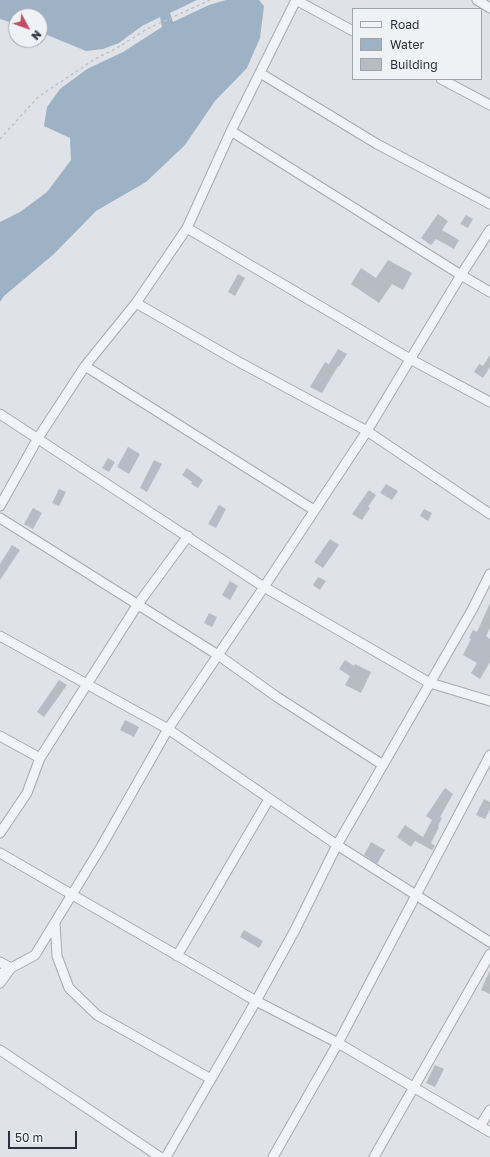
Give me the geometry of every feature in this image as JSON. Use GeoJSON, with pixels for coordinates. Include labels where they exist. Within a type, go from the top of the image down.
{"type":"FeatureCollection","features":[{"type":"Feature","properties":{"kind":"street"},"geometry":{"type":"LineString","coordinates":[[0,506],[38,438],[85,366],[136,303],[187,228],[231,131],[296,0],[352,30]]}},
{"type":"Feature","properties":{"kind":"street"},"geometry":{"type":"LineString","coordinates":[[476,0],[490,8]]}},
{"type":"Feature","properties":{"kind":"street"},"geometry":{"type":"LineString","coordinates":[[260,73],[377,144],[490,204]]}},
{"type":"Feature","properties":{"kind":"street"},"geometry":{"type":"LineString","coordinates":[[443,80],[490,106]]}},
{"type":"Feature","properties":{"kind":"street"},"geometry":{"type":"LineString","coordinates":[[231,131],[490,292]]}},
{"type":"Feature","properties":{"kind":"street"},"geometry":{"type":"LineString","coordinates":[[187,228],[410,359],[490,402]]}},
{"type":"Feature","properties":{"kind":"street"},"geometry":{"type":"LineString","coordinates":[[0,974],[35,955],[73,895],[168,729],[264,587],[366,431],[490,230]]}},
{"type":"Feature","properties":{"kind":"street"},"geometry":{"type":"LineString","coordinates":[[136,303],[239,362],[366,431],[490,514]]}},
{"type":"Feature","properties":{"kind":"street"},"geometry":{"type":"LineString","coordinates":[[85,366],[314,510]]}},
{"type":"Feature","properties":{"kind":"street"},"geometry":{"type":"LineString","coordinates":[[0,414],[264,587],[430,683],[490,701]]}},
{"type":"Feature","properties":{"kind":"street"},"geometry":{"type":"LineString","coordinates":[[0,518],[218,655],[277,697],[383,765]]}},
{"type":"Feature","properties":{"kind":"street"},"geometry":{"type":"LineString","coordinates":[[0,833],[27,793],[40,758],[138,604],[188,536]]}},
{"type":"Feature","properties":{"kind":"street"},"geometry":{"type":"LineString","coordinates":[[166,1157],[256,1001],[295,930],[337,845],[472,610],[490,574]]}},
{"type":"Feature","properties":{"kind":"street"},"geometry":{"type":"LineString","coordinates":[[0,636],[168,729],[337,845],[490,942]]}},
{"type":"Feature","properties":{"kind":"street"},"geometry":{"type":"LineString","coordinates":[[0,736],[40,758]]}},
{"type":"Feature","properties":{"kind":"street"},"geometry":{"type":"LineString","coordinates":[[273,1157],[338,1043],[490,755]]}},
{"type":"Feature","properties":{"kind":"street"},"geometry":{"type":"LineString","coordinates":[[177,956],[270,799]]}},
{"type":"Feature","properties":{"kind":"street"},"geometry":{"type":"LineString","coordinates":[[0,853],[256,1001],[338,1043],[490,1132]]}},
{"type":"Feature","properties":{"kind":"street"},"geometry":{"type":"LineString","coordinates":[[55,923],[57,956],[70,988],[97,1015],[211,1079]]}},
{"type":"Feature","properties":{"kind":"street"},"geometry":{"type":"LineString","coordinates":[[374,1157],[490,954]]}},
{"type":"Feature","properties":{"kind":"street"},"geometry":{"type":"LineString","coordinates":[[0,962],[11,968]]}},
{"type":"Feature","properties":{"kind":"street"},"geometry":{"type":"LineString","coordinates":[[0,983],[11,968]]}},
{"type":"Feature","properties":{"kind":"street"},"geometry":{"type":"LineString","coordinates":[[0,1050],[160,1157]]}},
{"type":"Feature","properties":{"kind":"street"},"geometry":{"type":"LineString","coordinates":[[480,1126],[490,1110]]}},
{"type":"Feature","properties":{"kind":"path"},"geometry":{"type":"LineString","coordinates":[[0,139],[38,97],[95,59],[117,48],[147,29],[210,0]]}},
{"type":"Feature","properties":{"kind":"water"},"geometry":{"type":"Polygon","coordinates":[[[0,0],[197,0],[170,13],[173,22],[209,5],[226,0],[259,0],[264,6],[260,38],[247,68],[215,101],[185,145],[146,182],[96,211],[54,254],[4,296],[0,302],[0,222],[20,212],[47,192],[71,160],[70,138],[44,126],[47,107],[60,89],[87,69],[123,52],[162,27],[160,17],[142,26],[119,43],[103,49],[86,51],[48,35],[48,8],[8,8],[8,22],[0,19],[0,0]]]}},
{"type":"Feature","properties":{"kind":"building"},"geometry":{"type":"Polygon","coordinates":[[[438,214],[448,221],[442,230],[459,240],[454,249],[436,239],[431,245],[421,238],[438,214]]]}},
{"type":"Feature","properties":{"kind":"building"},"geometry":{"type":"Polygon","coordinates":[[[466,215],[473,219],[468,228],[460,224],[466,215]]]}},
{"type":"Feature","properties":{"kind":"building"},"geometry":{"type":"Polygon","coordinates":[[[388,260],[412,273],[403,290],[392,284],[379,303],[351,284],[361,268],[376,278],[388,260]]]}},
{"type":"Feature","properties":{"kind":"building"},"geometry":{"type":"Polygon","coordinates":[[[238,274],[245,278],[235,296],[228,292],[238,274]]]}},
{"type":"Feature","properties":{"kind":"building"},"geometry":{"type":"Polygon","coordinates":[[[338,349],[347,354],[322,393],[310,387],[325,362],[329,364],[338,349]]]}},
{"type":"Feature","properties":{"kind":"building"},"geometry":{"type":"Polygon","coordinates":[[[490,355],[490,367],[483,378],[474,372],[479,364],[483,366],[490,355]]]}},
{"type":"Feature","properties":{"kind":"building"},"geometry":{"type":"Polygon","coordinates":[[[128,447],[140,454],[129,474],[117,467],[128,447]]]}},
{"type":"Feature","properties":{"kind":"building"},"geometry":{"type":"Polygon","coordinates":[[[108,458],[115,462],[109,472],[102,468],[108,458]]]}},
{"type":"Feature","properties":{"kind":"building"},"geometry":{"type":"Polygon","coordinates":[[[154,460],[162,464],[147,492],[140,488],[154,460]]]}},
{"type":"Feature","properties":{"kind":"building"},"geometry":{"type":"Polygon","coordinates":[[[187,468],[203,480],[198,488],[191,484],[192,482],[182,475],[187,468]]]}},
{"type":"Feature","properties":{"kind":"building"},"geometry":{"type":"Polygon","coordinates":[[[386,484],[398,491],[392,500],[380,493],[386,484]]]}},
{"type":"Feature","properties":{"kind":"building"},"geometry":{"type":"Polygon","coordinates":[[[59,489],[66,492],[59,506],[52,503],[59,489]]]}},
{"type":"Feature","properties":{"kind":"building"},"geometry":{"type":"Polygon","coordinates":[[[369,490],[376,495],[362,520],[352,514],[369,490]]]}},
{"type":"Feature","properties":{"kind":"building"},"geometry":{"type":"Polygon","coordinates":[[[219,505],[226,509],[216,528],[208,524],[219,505]]]}},
{"type":"Feature","properties":{"kind":"building"},"geometry":{"type":"Polygon","coordinates":[[[33,508],[42,513],[33,529],[24,524],[33,508]]]}},
{"type":"Feature","properties":{"kind":"building"},"geometry":{"type":"Polygon","coordinates":[[[424,509],[432,513],[428,521],[420,516],[424,509]]]}},
{"type":"Feature","properties":{"kind":"building"},"geometry":{"type":"Polygon","coordinates":[[[330,539],[339,545],[323,568],[314,562],[330,539]]]}},
{"type":"Feature","properties":{"kind":"building"},"geometry":{"type":"Polygon","coordinates":[[[12,545],[20,550],[0,580],[0,564],[12,545]]]}},
{"type":"Feature","properties":{"kind":"building"},"geometry":{"type":"Polygon","coordinates":[[[318,577],[326,581],[320,590],[313,585],[318,577]]]}},
{"type":"Feature","properties":{"kind":"building"},"geometry":{"type":"Polygon","coordinates":[[[230,581],[238,586],[230,600],[222,595],[230,581]]]}},
{"type":"Feature","properties":{"kind":"building"},"geometry":{"type":"Polygon","coordinates":[[[490,603],[490,628],[486,636],[490,639],[490,662],[480,679],[471,673],[477,663],[463,655],[471,639],[469,638],[473,630],[477,632],[490,603]]]}},
{"type":"Feature","properties":{"kind":"building"},"geometry":{"type":"Polygon","coordinates":[[[209,613],[217,617],[212,627],[204,623],[209,613]]]}},
{"type":"Feature","properties":{"kind":"building"},"geometry":{"type":"Polygon","coordinates":[[[345,660],[354,666],[355,664],[371,672],[361,693],[345,685],[350,676],[339,669],[345,660]]]}},
{"type":"Feature","properties":{"kind":"building"},"geometry":{"type":"Polygon","coordinates":[[[59,680],[67,685],[44,717],[37,712],[59,680]]]}},
{"type":"Feature","properties":{"kind":"building"},"geometry":{"type":"Polygon","coordinates":[[[125,720],[139,727],[134,737],[120,730],[125,720]]]}},
{"type":"Feature","properties":{"kind":"building"},"geometry":{"type":"Polygon","coordinates":[[[445,788],[453,794],[440,817],[442,818],[438,826],[439,827],[431,843],[435,846],[432,850],[415,841],[411,847],[397,837],[405,825],[423,837],[432,820],[426,816],[445,788]]]}},
{"type":"Feature","properties":{"kind":"building"},"geometry":{"type":"Polygon","coordinates":[[[484,799],[490,802],[490,809],[485,819],[476,815],[484,799]]]}},
{"type":"Feature","properties":{"kind":"building"},"geometry":{"type":"Polygon","coordinates":[[[371,842],[385,850],[377,864],[364,855],[371,842]]]}},
{"type":"Feature","properties":{"kind":"building"},"geometry":{"type":"Polygon","coordinates":[[[244,930],[263,941],[259,948],[240,937],[244,930]]]}},
{"type":"Feature","properties":{"kind":"building"},"geometry":{"type":"Polygon","coordinates":[[[490,970],[490,994],[481,990],[490,970]]]}},
{"type":"Feature","properties":{"kind":"building"},"geometry":{"type":"Polygon","coordinates":[[[435,1065],[444,1069],[435,1087],[426,1083],[435,1065]]]}}]}
